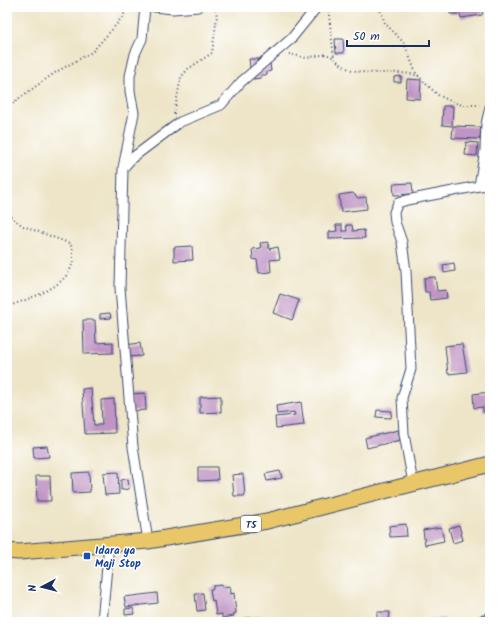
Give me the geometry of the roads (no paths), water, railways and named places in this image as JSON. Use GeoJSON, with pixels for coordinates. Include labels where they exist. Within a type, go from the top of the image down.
{"type":"FeatureCollection","features":[{"type":"Feature","properties":{"kind":"highway","name":"T5"},"geometry":{"type":"LineString","coordinates":[[7,551],[19,552],[148,541],[267,521],[490,464]]}},
{"type":"Feature","properties":{"kind":"street"},"geometry":{"type":"LineString","coordinates":[[145,7],[142,39],[135,54],[130,76],[130,91],[134,113],[123,168],[120,265],[122,324],[133,447],[148,541]]}},
{"type":"Feature","properties":{"kind":"street"},"geometry":{"type":"LineString","coordinates":[[155,7],[173,9],[198,7]]}},
{"type":"Feature","properties":{"kind":"street"},"geometry":{"type":"LineString","coordinates":[[123,168],[132,158],[166,131],[184,120],[221,105],[241,82],[303,26],[317,7]]}},
{"type":"Feature","properties":{"kind":"street"},"geometry":{"type":"LineString","coordinates":[[479,186],[490,107]]}},
{"type":"Feature","properties":{"kind":"street"},"geometry":{"type":"LineString","coordinates":[[413,483],[404,434],[402,398],[411,369],[406,271],[402,242],[395,222],[394,212],[398,203],[407,200],[490,185]]}},
{"type":"Feature","properties":{"kind":"street"},"geometry":{"type":"LineString","coordinates":[[102,622],[109,544]]}},
{"type":"Feature","properties":{"kind":"place","name":"Idara ya Maji Stop"},"geometry":{"type":"Point","coordinates":[87,556]}}]}
